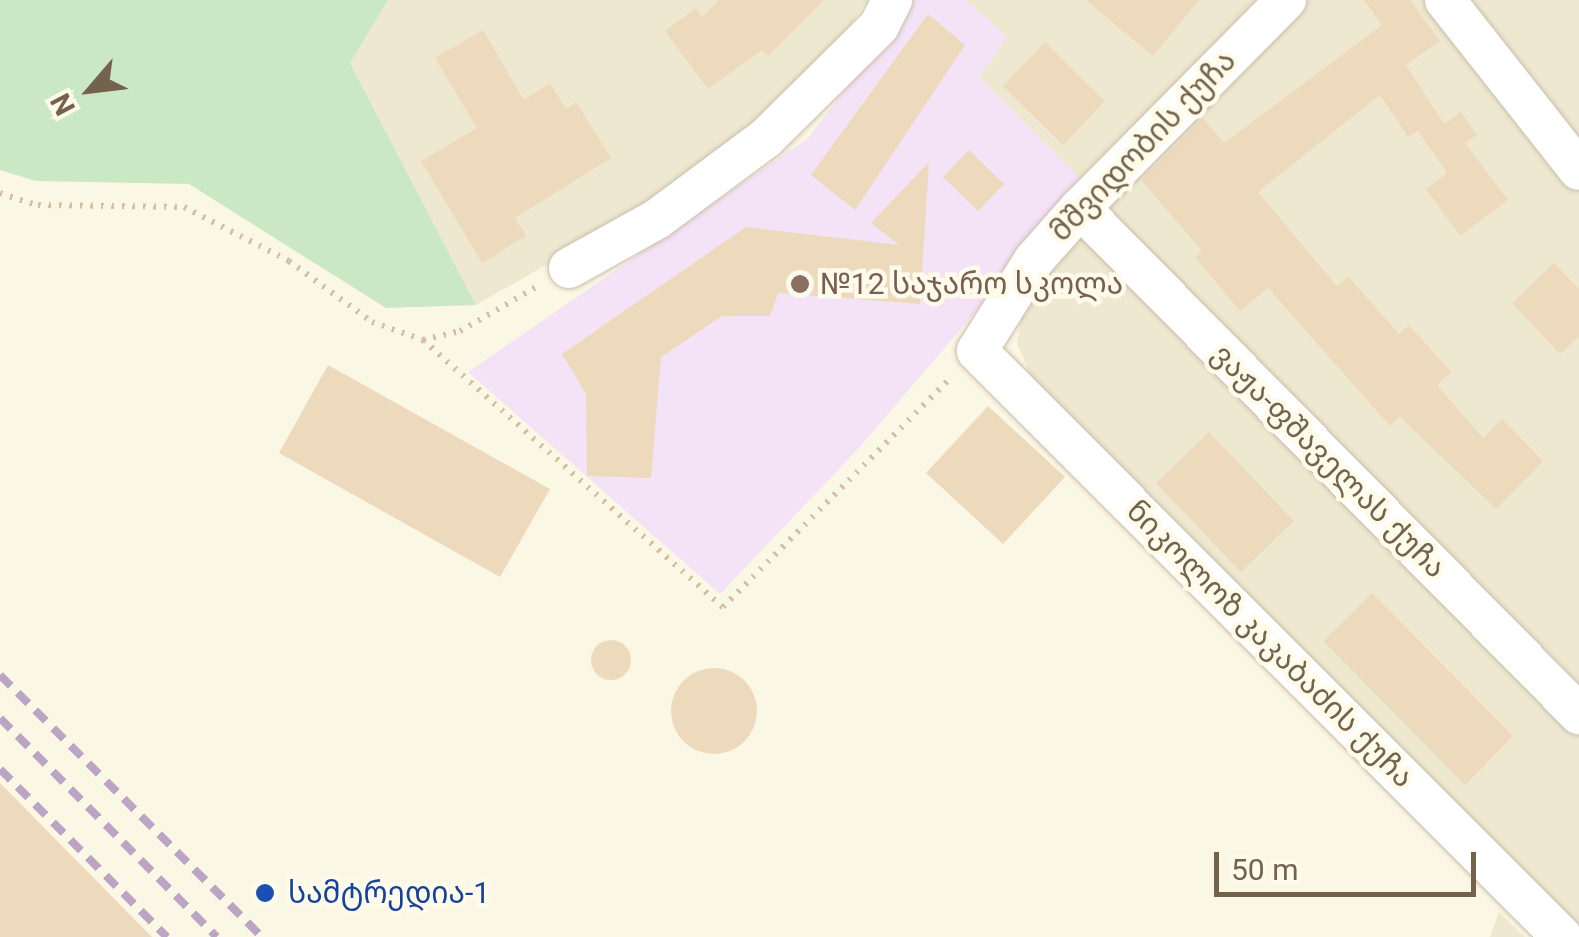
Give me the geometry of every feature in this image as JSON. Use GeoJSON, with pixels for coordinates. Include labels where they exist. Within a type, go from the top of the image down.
{"type":"FeatureCollection","features":[{"type":"Feature","properties":{"kind":"street"},"geometry":{"type":"LineString","coordinates":[[569,268],[657,219],[766,138],[879,26],[892,0]]}},
{"type":"Feature","properties":{"kind":"street","name":"მშვიდობის ქუჩა"},"geometry":{"type":"LineString","coordinates":[[977,351],[1034,260],[1080,208],[1286,0]]}},
{"type":"Feature","properties":{"kind":"street"},"geometry":{"type":"LineString","coordinates":[[1445,0],[1494,69],[1579,170]]}},
{"type":"Feature","properties":{"kind":"street","name":"ვაჟა-ფშაველას ქუჩა"},"geometry":{"type":"LineString","coordinates":[[1080,208],[1579,714]]}},
{"type":"Feature","properties":{"kind":"street","name":"ნიკოლოზ კაკაბაძის ქუჩა"},"geometry":{"type":"LineString","coordinates":[[977,351],[1562,937]]}},
{"type":"Feature","properties":{"kind":"path"},"geometry":{"type":"LineString","coordinates":[[0,193],[38,204],[184,207],[289,262],[372,322],[423,340],[723,608],[977,351]]}},
{"type":"Feature","properties":{"kind":"path"},"geometry":{"type":"LineString","coordinates":[[423,340],[460,331],[569,268]]}},
{"type":"Feature","properties":{"kind":"shaded area"},"geometry":{"type":"Polygon","coordinates":[[[388,0],[867,0],[818,75],[649,206],[476,305],[350,63],[388,0]]]}},
{"type":"Feature","properties":{"kind":"shaded area","name":"№12 საჯარო სკოლა"},"geometry":{"type":"Polygon","coordinates":[[[915,0],[967,0],[1007,37],[979,77],[1085,184],[858,449],[720,594],[468,372],[808,138],[915,0]]]}},
{"type":"Feature","properties":{"kind":"shaded area"},"geometry":{"type":"Polygon","coordinates":[[[967,0],[1579,0],[1579,684],[978,76],[967,0]]]}},
{"type":"Feature","properties":{"kind":"shaded area"},"geometry":{"type":"Polygon","coordinates":[[[1081,228],[1579,731],[1579,931],[1030,374],[1017,343],[1023,307],[1081,228]]]}},
{"type":"Feature","properties":{"kind":"shaded area"},"geometry":{"type":"Polygon","coordinates":[[[1499,912],[1525,937],[1490,937],[1499,912]]]}},
{"type":"Feature","properties":{"kind":"green space"},"geometry":{"type":"Polygon","coordinates":[[[0,0],[388,0],[350,63],[476,305],[386,308],[189,184],[36,181],[0,170],[0,0]]]}},
{"type":"Feature","properties":{"kind":"building"},"geometry":{"type":"Polygon","coordinates":[[[719,0],[824,0],[768,56],[762,50],[708,89],[665,31],[696,8],[702,17],[719,0]]]}},
{"type":"Feature","properties":{"kind":"building"},"geometry":{"type":"Polygon","coordinates":[[[1086,0],[1199,0],[1153,56],[1086,0]]]}},
{"type":"Feature","properties":{"kind":"building"},"geometry":{"type":"Polygon","coordinates":[[[1364,0],[1410,0],[1440,41],[1406,65],[1444,124],[1461,112],[1477,135],[1465,143],[1508,200],[1460,236],[1426,189],[1447,173],[1418,131],[1408,137],[1380,95],[1258,192],[1337,286],[1348,276],[1399,334],[1409,325],[1451,372],[1437,385],[1483,438],[1502,419],[1543,461],[1496,509],[1400,417],[1390,426],[1268,288],[1240,311],[1195,257],[1202,251],[1141,180],[1203,118],[1224,143],[1382,25],[1364,0]]]}},
{"type":"Feature","properties":{"kind":"building"},"geometry":{"type":"Polygon","coordinates":[[[928,14],[965,45],[855,210],[811,175],[928,14]]]}},
{"type":"Feature","properties":{"kind":"building"},"geometry":{"type":"Polygon","coordinates":[[[483,30],[524,100],[550,83],[566,109],[576,102],[611,158],[515,218],[526,236],[482,263],[421,161],[477,128],[435,58],[483,30]]]}},
{"type":"Feature","properties":{"kind":"building"},"geometry":{"type":"Polygon","coordinates":[[[1045,42],[1105,101],[1063,145],[1003,86],[1045,42]]]}},
{"type":"Feature","properties":{"kind":"building"},"geometry":{"type":"Polygon","coordinates":[[[969,150],[1004,184],[978,211],[943,177],[969,150]]]}},
{"type":"Feature","properties":{"kind":"building"},"geometry":{"type":"Polygon","coordinates":[[[929,162],[920,304],[778,293],[770,316],[722,316],[661,357],[651,478],[587,476],[586,394],[562,354],[746,227],[899,245],[871,223],[929,162]]]}},
{"type":"Feature","properties":{"kind":"building"},"geometry":{"type":"Polygon","coordinates":[[[1554,263],[1579,289],[1579,337],[1560,354],[1512,303],[1554,263]]]}},
{"type":"Feature","properties":{"kind":"building"},"geometry":{"type":"Polygon","coordinates":[[[328,365],[550,489],[500,577],[279,453],[328,365]]]}},
{"type":"Feature","properties":{"kind":"building"},"geometry":{"type":"Polygon","coordinates":[[[988,406],[1065,477],[1003,544],[926,473],[988,406]]]}},
{"type":"Feature","properties":{"kind":"building"},"geometry":{"type":"Polygon","coordinates":[[[1209,432],[1294,521],[1241,572],[1156,483],[1209,432]]]}},
{"type":"Feature","properties":{"kind":"building"},"geometry":{"type":"Polygon","coordinates":[[[1372,593],[1513,736],[1465,785],[1323,641],[1372,593]]]}},
{"type":"Feature","properties":{"kind":"building"},"geometry":{"type":"Polygon","coordinates":[[[611,640],[625,646],[631,660],[625,674],[611,680],[597,674],[591,660],[597,646],[611,640]]]}},
{"type":"Feature","properties":{"kind":"building"},"geometry":{"type":"Polygon","coordinates":[[[706,668],[722,668],[745,680],[754,694],[754,728],[745,742],[722,754],[706,754],[690,747],[678,735],[671,719],[671,703],[678,687],[690,675],[706,668]]]}},
{"type":"Feature","properties":{"kind":"building"},"geometry":{"type":"Polygon","coordinates":[[[0,783],[152,937],[0,937],[0,783]]]}},
{"type":"Feature","properties":{"kind":"railway"},"geometry":{"type":"LineString","coordinates":[[0,675],[262,937]]}},
{"type":"Feature","properties":{"kind":"railway"},"geometry":{"type":"LineString","coordinates":[[0,718],[217,937]]}},
{"type":"Feature","properties":{"kind":"railway"},"geometry":{"type":"LineString","coordinates":[[0,769],[167,937]]}},
{"type":"Feature","properties":{"kind":"place","name":"№12 საჯარო სკოლა"},"geometry":{"type":"Point","coordinates":[800,284]}},
{"type":"Feature","properties":{"kind":"place","name":"სამტრედია-1"},"geometry":{"type":"Point","coordinates":[265,893]}}]}
